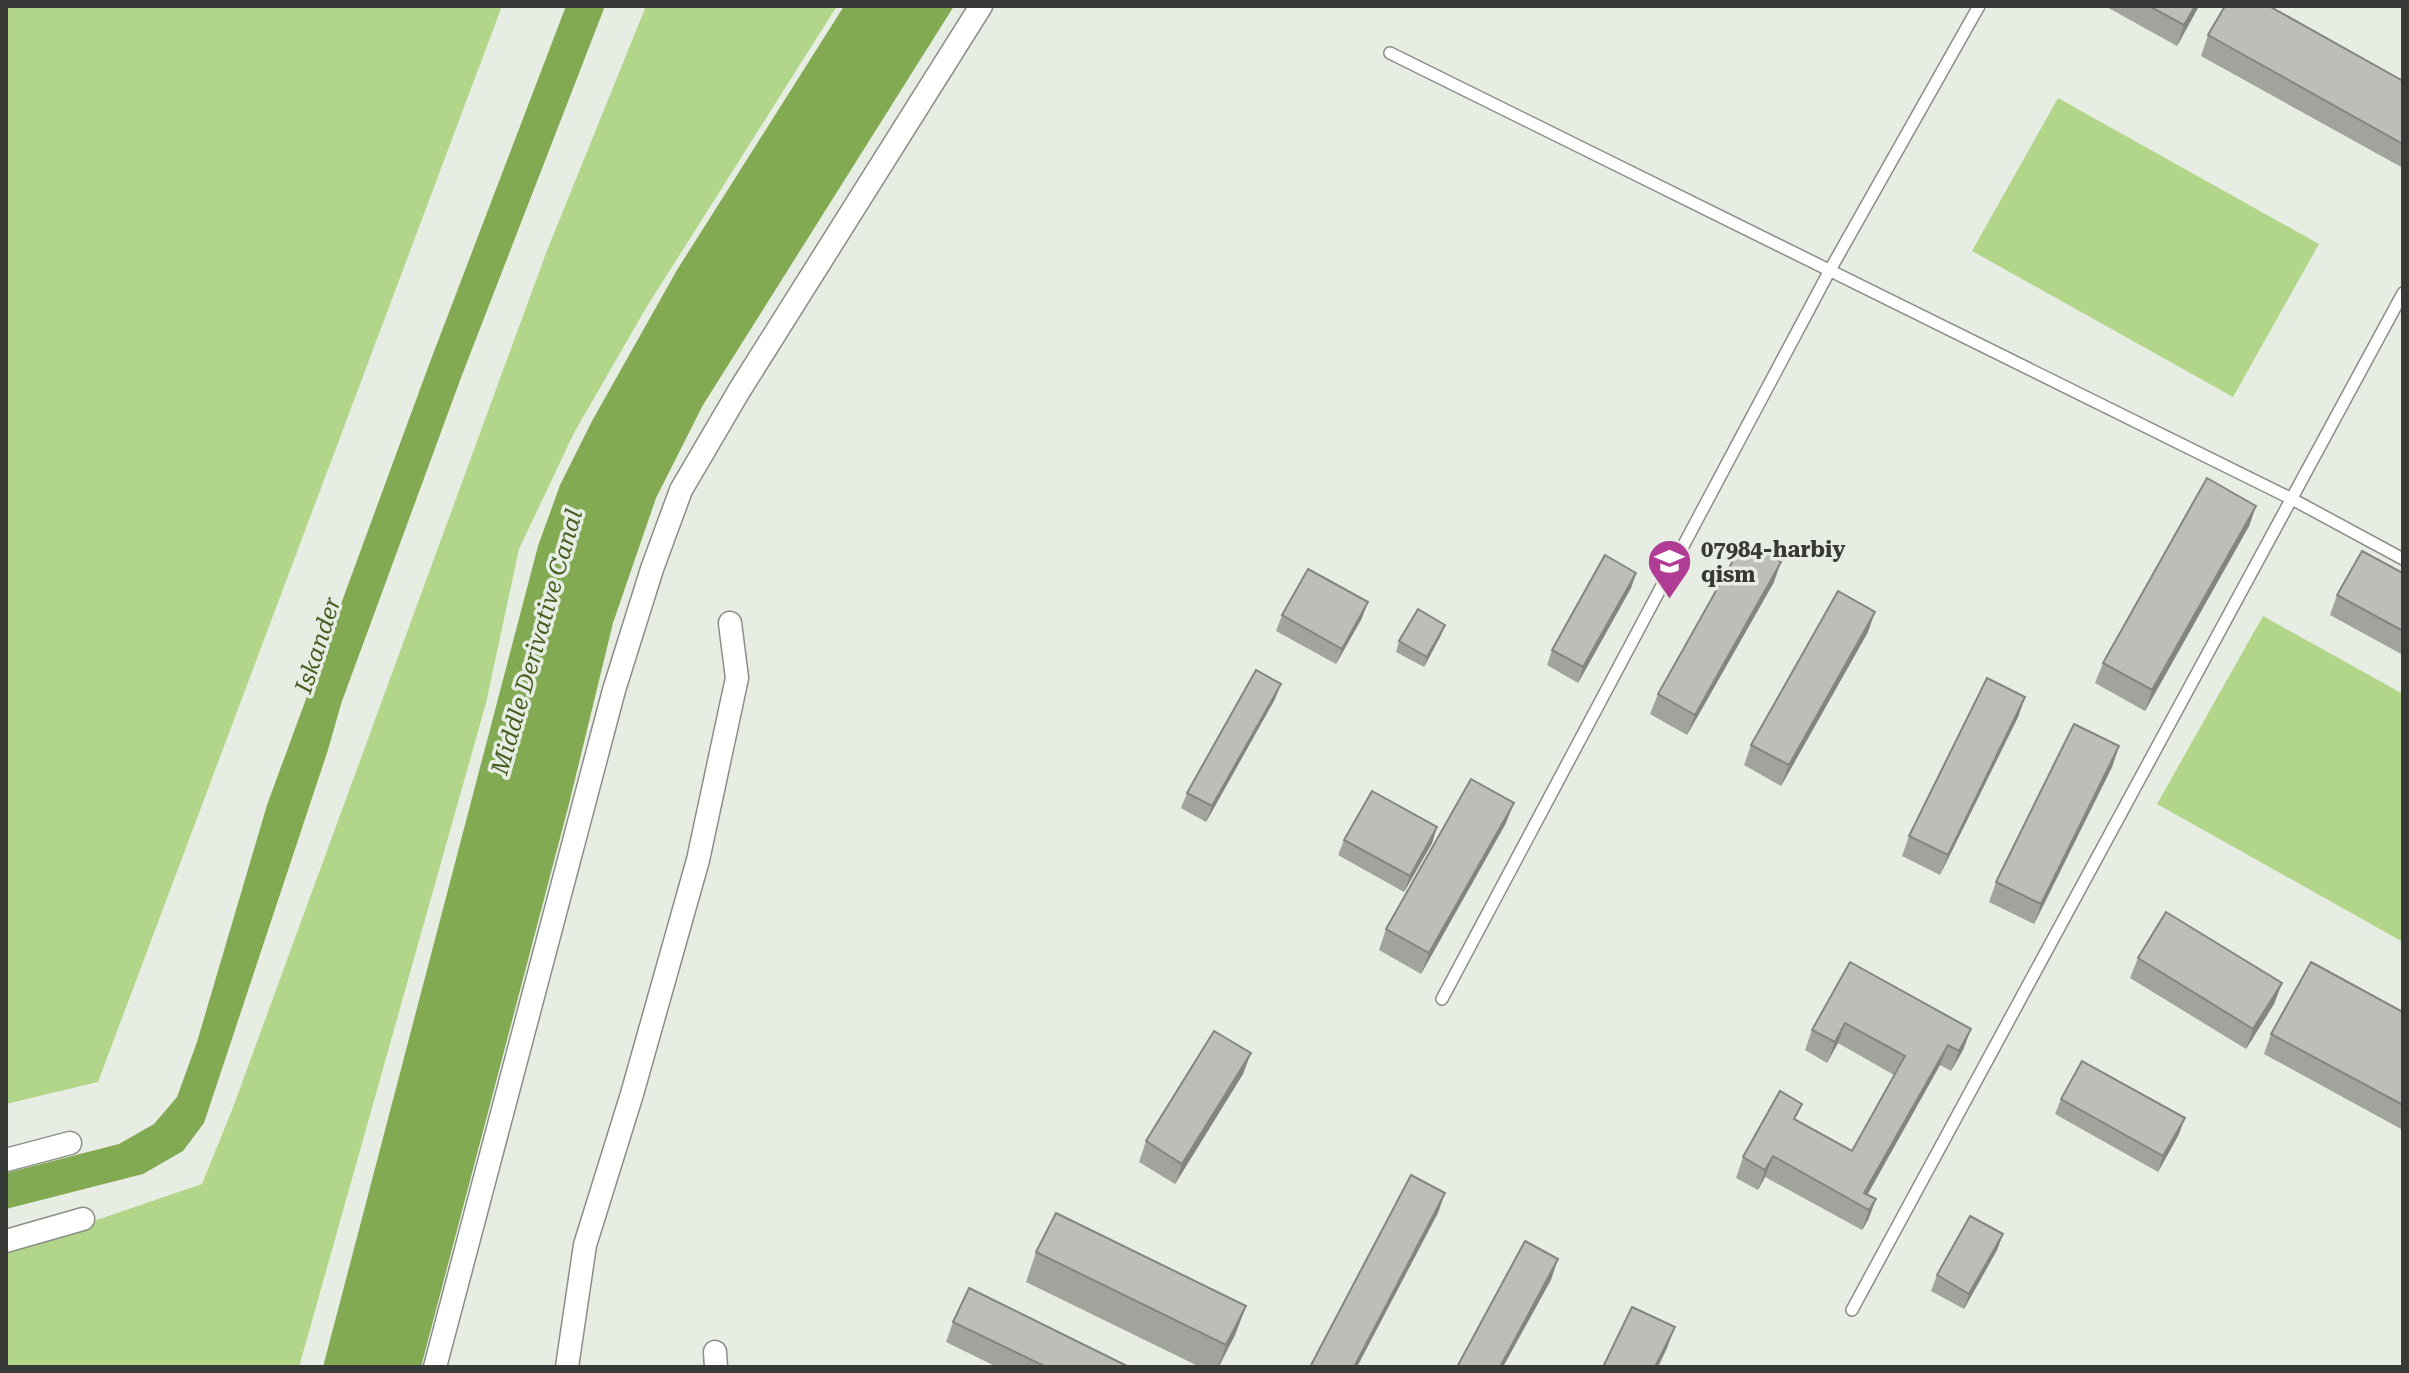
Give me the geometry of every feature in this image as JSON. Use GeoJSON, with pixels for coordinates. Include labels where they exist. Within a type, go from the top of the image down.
{"type":"FeatureCollection","features":[{"type":"Feature","properties":{"kind":"street"},"geometry":{"type":"LineString","coordinates":[[435,1367],[614,690],[652,569],[681,490],[739,391],[981,6]]}},
{"type":"Feature","properties":{"kind":"street"},"geometry":{"type":"LineString","coordinates":[[567,1367],[585,1245],[632,1094],[698,860],[737,678],[730,623]]}},
{"type":"Feature","properties":{"kind":"street"},"geometry":{"type":"LineString","coordinates":[[6,1160],[70,1143]]}},
{"type":"Feature","properties":{"kind":"street"},"geometry":{"type":"LineString","coordinates":[[6,1241],[83,1219]]}},
{"type":"Feature","properties":{"kind":"lane"},"geometry":{"type":"LineString","coordinates":[[1442,999],[1830,270],[1979,6]]}},
{"type":"Feature","properties":{"kind":"lane"},"geometry":{"type":"LineString","coordinates":[[1390,53],[2292,499],[2403,559]]}},
{"type":"Feature","properties":{"kind":"lane"},"geometry":{"type":"LineString","coordinates":[[1852,1310],[2403,293]]}},
{"type":"Feature","properties":{"kind":"shaded area"},"geometry":{"type":"Polygon","coordinates":[[[6,6],[502,6],[98,1082],[6,1104],[6,6]]]}},
{"type":"Feature","properties":{"kind":"shaded area"},"geometry":{"type":"Polygon","coordinates":[[[646,6],[837,6],[646,308],[574,433],[519,549],[486,703],[299,1367],[6,1367],[6,1251],[202,1184],[232,1110],[546,253],[646,6]]]}},
{"type":"Feature","properties":{"kind":"shaded area"},"geometry":{"type":"Polygon","coordinates":[[[2058,98],[2319,244],[2233,397],[1972,251],[2058,98]]]}},
{"type":"Feature","properties":{"kind":"shaded area"},"geometry":{"type":"Polygon","coordinates":[[[2263,616],[2403,694],[2403,942],[2157,804],[2263,616]]]}},
{"type":"Feature","properties":{"kind":"water","name":"Iskander"},"geometry":{"type":"Polygon","coordinates":[[[566,6],[605,6],[462,375],[341,704],[204,1123],[183,1151],[143,1174],[6,1209],[6,1173],[119,1144],[154,1124],[177,1097],[197,1042],[267,805],[430,362],[566,6]]]}},
{"type":"Feature","properties":{"kind":"water","name":"Middle Derivative Canal"},"geometry":{"type":"Polygon","coordinates":[[[844,6],[954,6],[703,405],[656,498],[613,623],[569,804],[421,1367],[323,1367],[538,546],[560,485],[592,421],[677,270],[844,6]]]}},
{"type":"Feature","properties":{"kind":"building"},"geometry":{"type":"Polygon","coordinates":[[[2149,6],[2195,6],[2184,25],[2149,6]]]}},
{"type":"Feature","properties":{"kind":"building"},"geometry":{"type":"Polygon","coordinates":[[[2225,6],[2269,6],[2403,81],[2403,144],[2208,35],[2225,6]]]}},
{"type":"Feature","properties":{"kind":"building"},"geometry":{"type":"Polygon","coordinates":[[[2207,478],[2256,506],[2152,690],[2103,663],[2207,478]]]}},
{"type":"Feature","properties":{"kind":"building"},"geometry":{"type":"Polygon","coordinates":[[[1744,541],[1781,562],[1695,715],[1658,694],[1744,541]]]}},
{"type":"Feature","properties":{"kind":"building"},"geometry":{"type":"Polygon","coordinates":[[[2362,551],[2403,573],[2403,631],[2337,595],[2362,551]]]}},
{"type":"Feature","properties":{"kind":"building"},"geometry":{"type":"Polygon","coordinates":[[[1605,555],[1636,573],[1583,667],[1552,650],[1605,555]]]}},
{"type":"Feature","properties":{"kind":"building"},"geometry":{"type":"Polygon","coordinates":[[[1308,569],[1368,602],[1342,649],[1282,615],[1308,569]]]}},
{"type":"Feature","properties":{"kind":"building"},"geometry":{"type":"Polygon","coordinates":[[[1838,591],[1875,612],[1789,765],[1751,745],[1838,591]]]}},
{"type":"Feature","properties":{"kind":"building"},"geometry":{"type":"Polygon","coordinates":[[[1418,609],[1445,625],[1427,657],[1399,641],[1418,609]]]}},
{"type":"Feature","properties":{"kind":"building"},"geometry":{"type":"Polygon","coordinates":[[[1256,670],[1281,684],[1212,806],[1187,793],[1256,670]]]}},
{"type":"Feature","properties":{"kind":"building"},"geometry":{"type":"Polygon","coordinates":[[[1987,678],[2025,697],[1948,855],[1909,836],[1987,678]]]}},
{"type":"Feature","properties":{"kind":"building"},"geometry":{"type":"Polygon","coordinates":[[[2074,724],[2119,746],[2041,904],[1996,882],[2074,724]]]}},
{"type":"Feature","properties":{"kind":"building"},"geometry":{"type":"Polygon","coordinates":[[[1471,779],[1514,803],[1429,953],[1386,929],[1471,779]]]}},
{"type":"Feature","properties":{"kind":"building"},"geometry":{"type":"Polygon","coordinates":[[[1372,791],[1437,827],[1410,876],[1344,840],[1372,791]]]}},
{"type":"Feature","properties":{"kind":"building"},"geometry":{"type":"Polygon","coordinates":[[[2166,912],[2282,983],[2253,1029],[2138,958],[2166,912]]]}},
{"type":"Feature","properties":{"kind":"building"},"geometry":{"type":"Polygon","coordinates":[[[1850,962],[1971,1029],[1959,1051],[1948,1045],[1864,1193],[1876,1199],[1869,1210],[1773,1156],[1765,1170],[1743,1157],[1780,1091],[1802,1104],[1794,1119],[1852,1151],[1905,1056],[1845,1023],[1835,1042],[1812,1030],[1850,962]]]}},
{"type":"Feature","properties":{"kind":"building"},"geometry":{"type":"Polygon","coordinates":[[[2311,962],[2403,1012],[2403,1105],[2271,1034],[2311,962]]]}},
{"type":"Feature","properties":{"kind":"building"},"geometry":{"type":"Polygon","coordinates":[[[1214,1031],[1251,1053],[1182,1164],[1146,1141],[1214,1031]]]}},
{"type":"Feature","properties":{"kind":"building"},"geometry":{"type":"Polygon","coordinates":[[[2082,1061],[2185,1118],[2163,1156],[2061,1099],[2082,1061]]]}},
{"type":"Feature","properties":{"kind":"building"},"geometry":{"type":"Polygon","coordinates":[[[1411,1175],[1445,1193],[1354,1367],[1310,1367],[1411,1175]]]}},
{"type":"Feature","properties":{"kind":"building"},"geometry":{"type":"Polygon","coordinates":[[[1056,1213],[1246,1306],[1226,1345],[1036,1252],[1056,1213]]]}},
{"type":"Feature","properties":{"kind":"building"},"geometry":{"type":"Polygon","coordinates":[[[1970,1216],[2003,1234],[1969,1294],[1937,1275],[1970,1216]]]}},
{"type":"Feature","properties":{"kind":"building"},"geometry":{"type":"Polygon","coordinates":[[[1525,1241],[1558,1259],[1500,1367],[1457,1367],[1525,1241]]]}},
{"type":"Feature","properties":{"kind":"building"},"geometry":{"type":"Polygon","coordinates":[[[969,1288],[1129,1367],[1046,1367],[953,1322],[969,1288]]]}},
{"type":"Feature","properties":{"kind":"building"},"geometry":{"type":"Polygon","coordinates":[[[1632,1307],[1675,1327],[1655,1367],[1603,1367],[1632,1307]]]}},
{"type":"Feature","properties":{"kind":"place","name":"07984-harbiy qism"},"geometry":{"type":"Point","coordinates":[1670,601]}}]}
